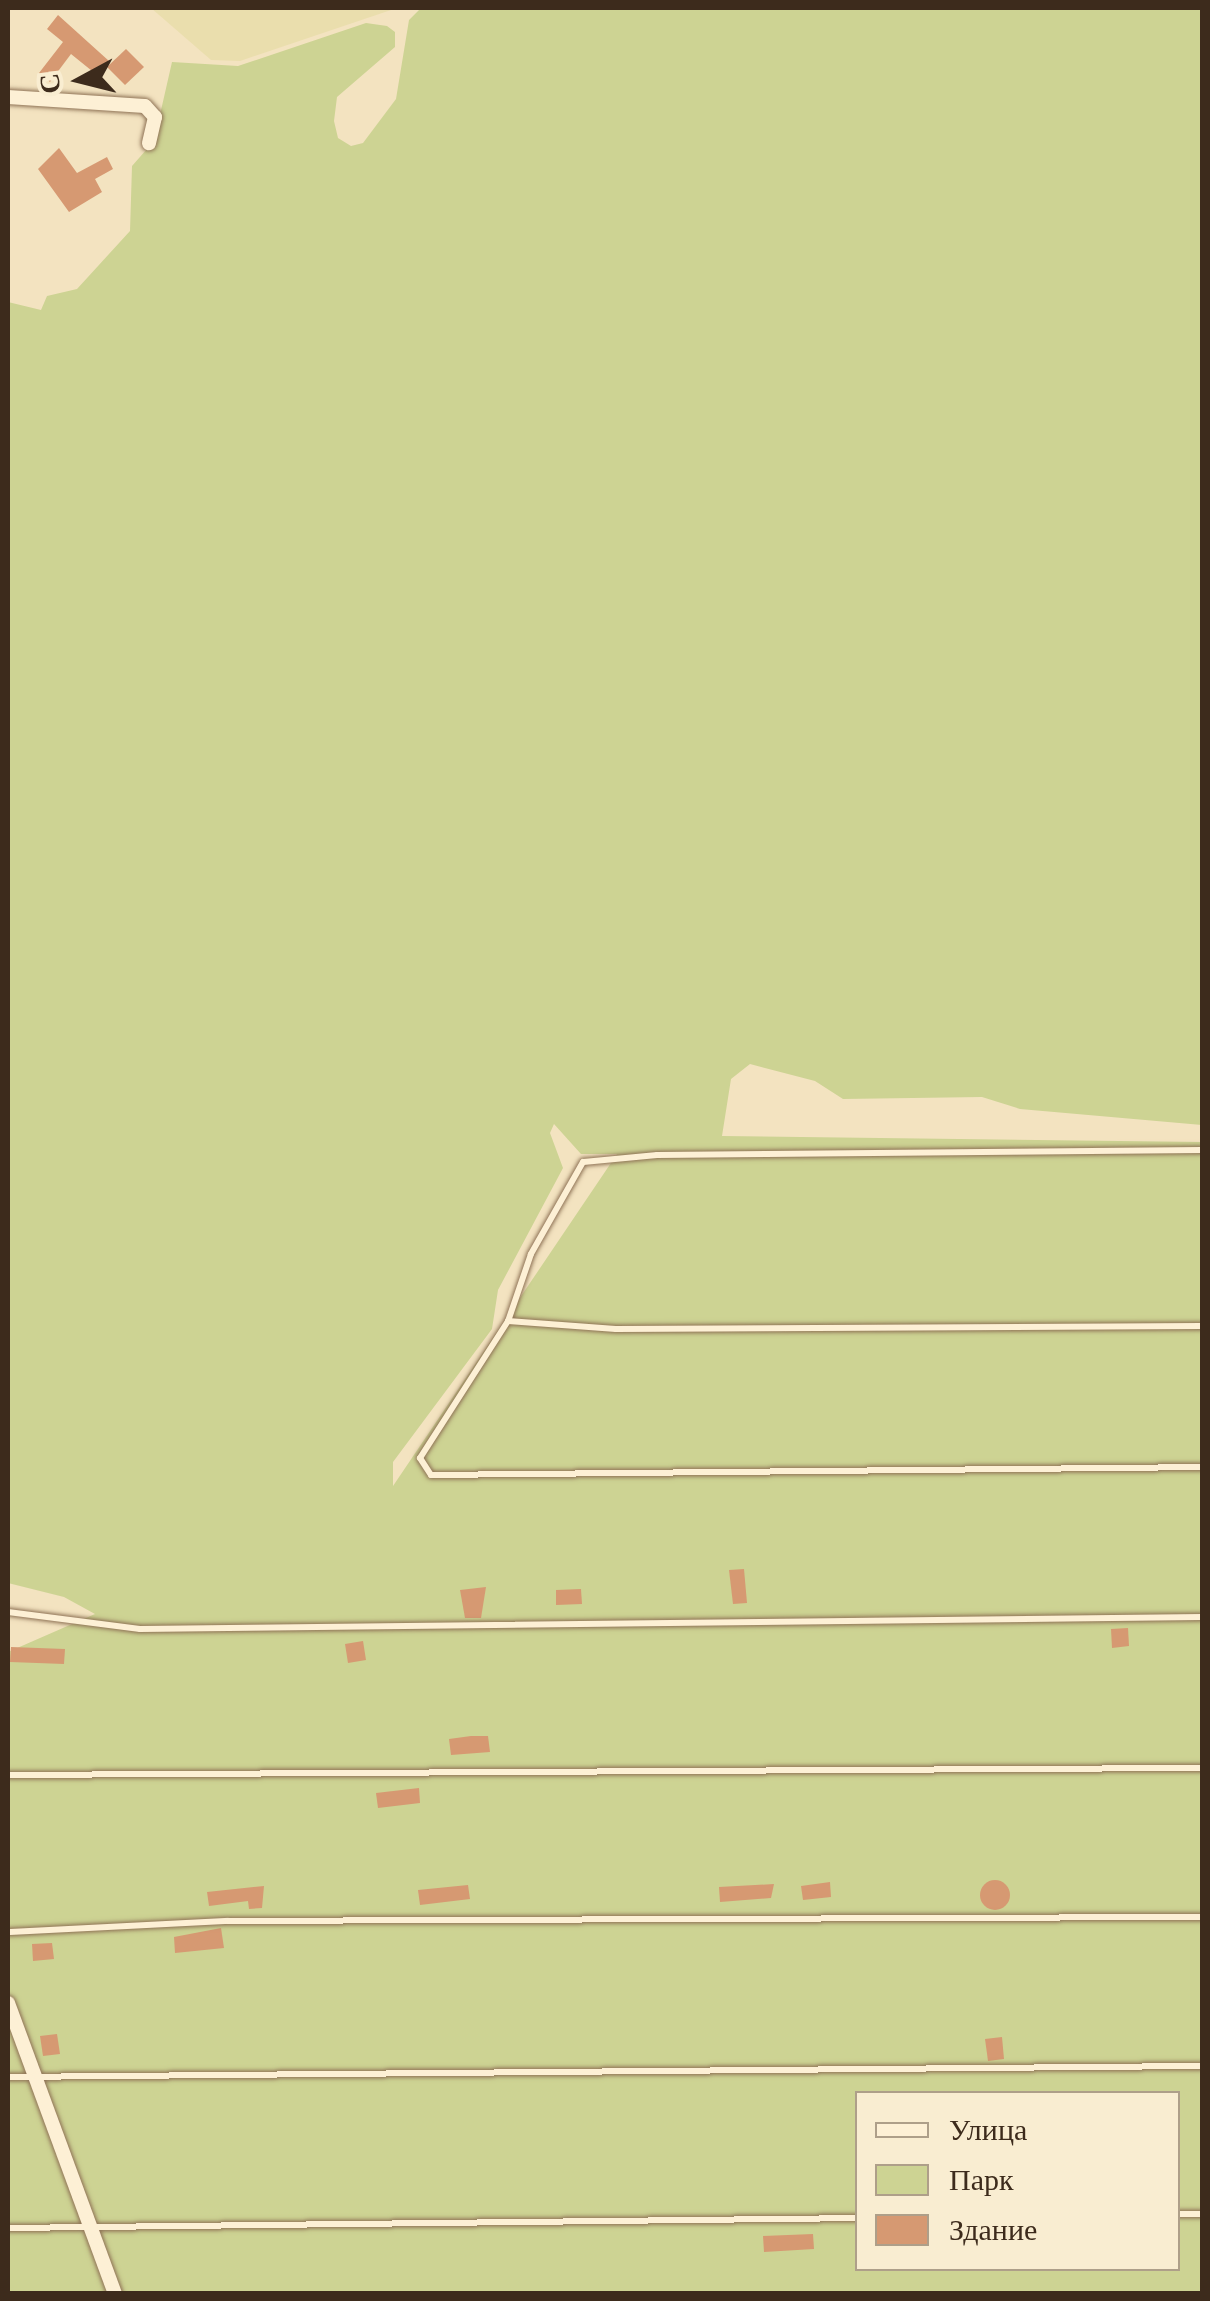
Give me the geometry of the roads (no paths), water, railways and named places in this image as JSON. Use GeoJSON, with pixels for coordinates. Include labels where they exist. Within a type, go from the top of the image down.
{"type":"FeatureCollection","features":[{"type":"Feature","properties":{"kind":"street"},"geometry":{"type":"LineString","coordinates":[[8,97],[145,106],[155,117],[149,143]]}},
{"type":"Feature","properties":{"kind":"street"},"geometry":{"type":"LineString","coordinates":[[8,2003],[115,2294]]}},
{"type":"Feature","properties":{"kind":"lane"},"geometry":{"type":"LineString","coordinates":[[1202,1150],[657,1155],[583,1162],[531,1254],[508,1321],[424,1445],[422,1468],[431,1475],[1202,1467]]}},
{"type":"Feature","properties":{"kind":"lane"},"geometry":{"type":"LineString","coordinates":[[508,1321],[616,1329],[1202,1326]]}},
{"type":"Feature","properties":{"kind":"lane"},"geometry":{"type":"LineString","coordinates":[[8,1612],[140,1630],[1202,1617]]}},
{"type":"Feature","properties":{"kind":"lane"},"geometry":{"type":"LineString","coordinates":[[8,1775],[1202,1768]]}},
{"type":"Feature","properties":{"kind":"lane"},"geometry":{"type":"LineString","coordinates":[[8,1932],[227,1921],[1202,1917]]}},
{"type":"Feature","properties":{"kind":"lane"},"geometry":{"type":"LineString","coordinates":[[8,2077],[1202,2066]]}},
{"type":"Feature","properties":{"kind":"lane"},"geometry":{"type":"LineString","coordinates":[[8,2228],[855,2218]]}}]}
